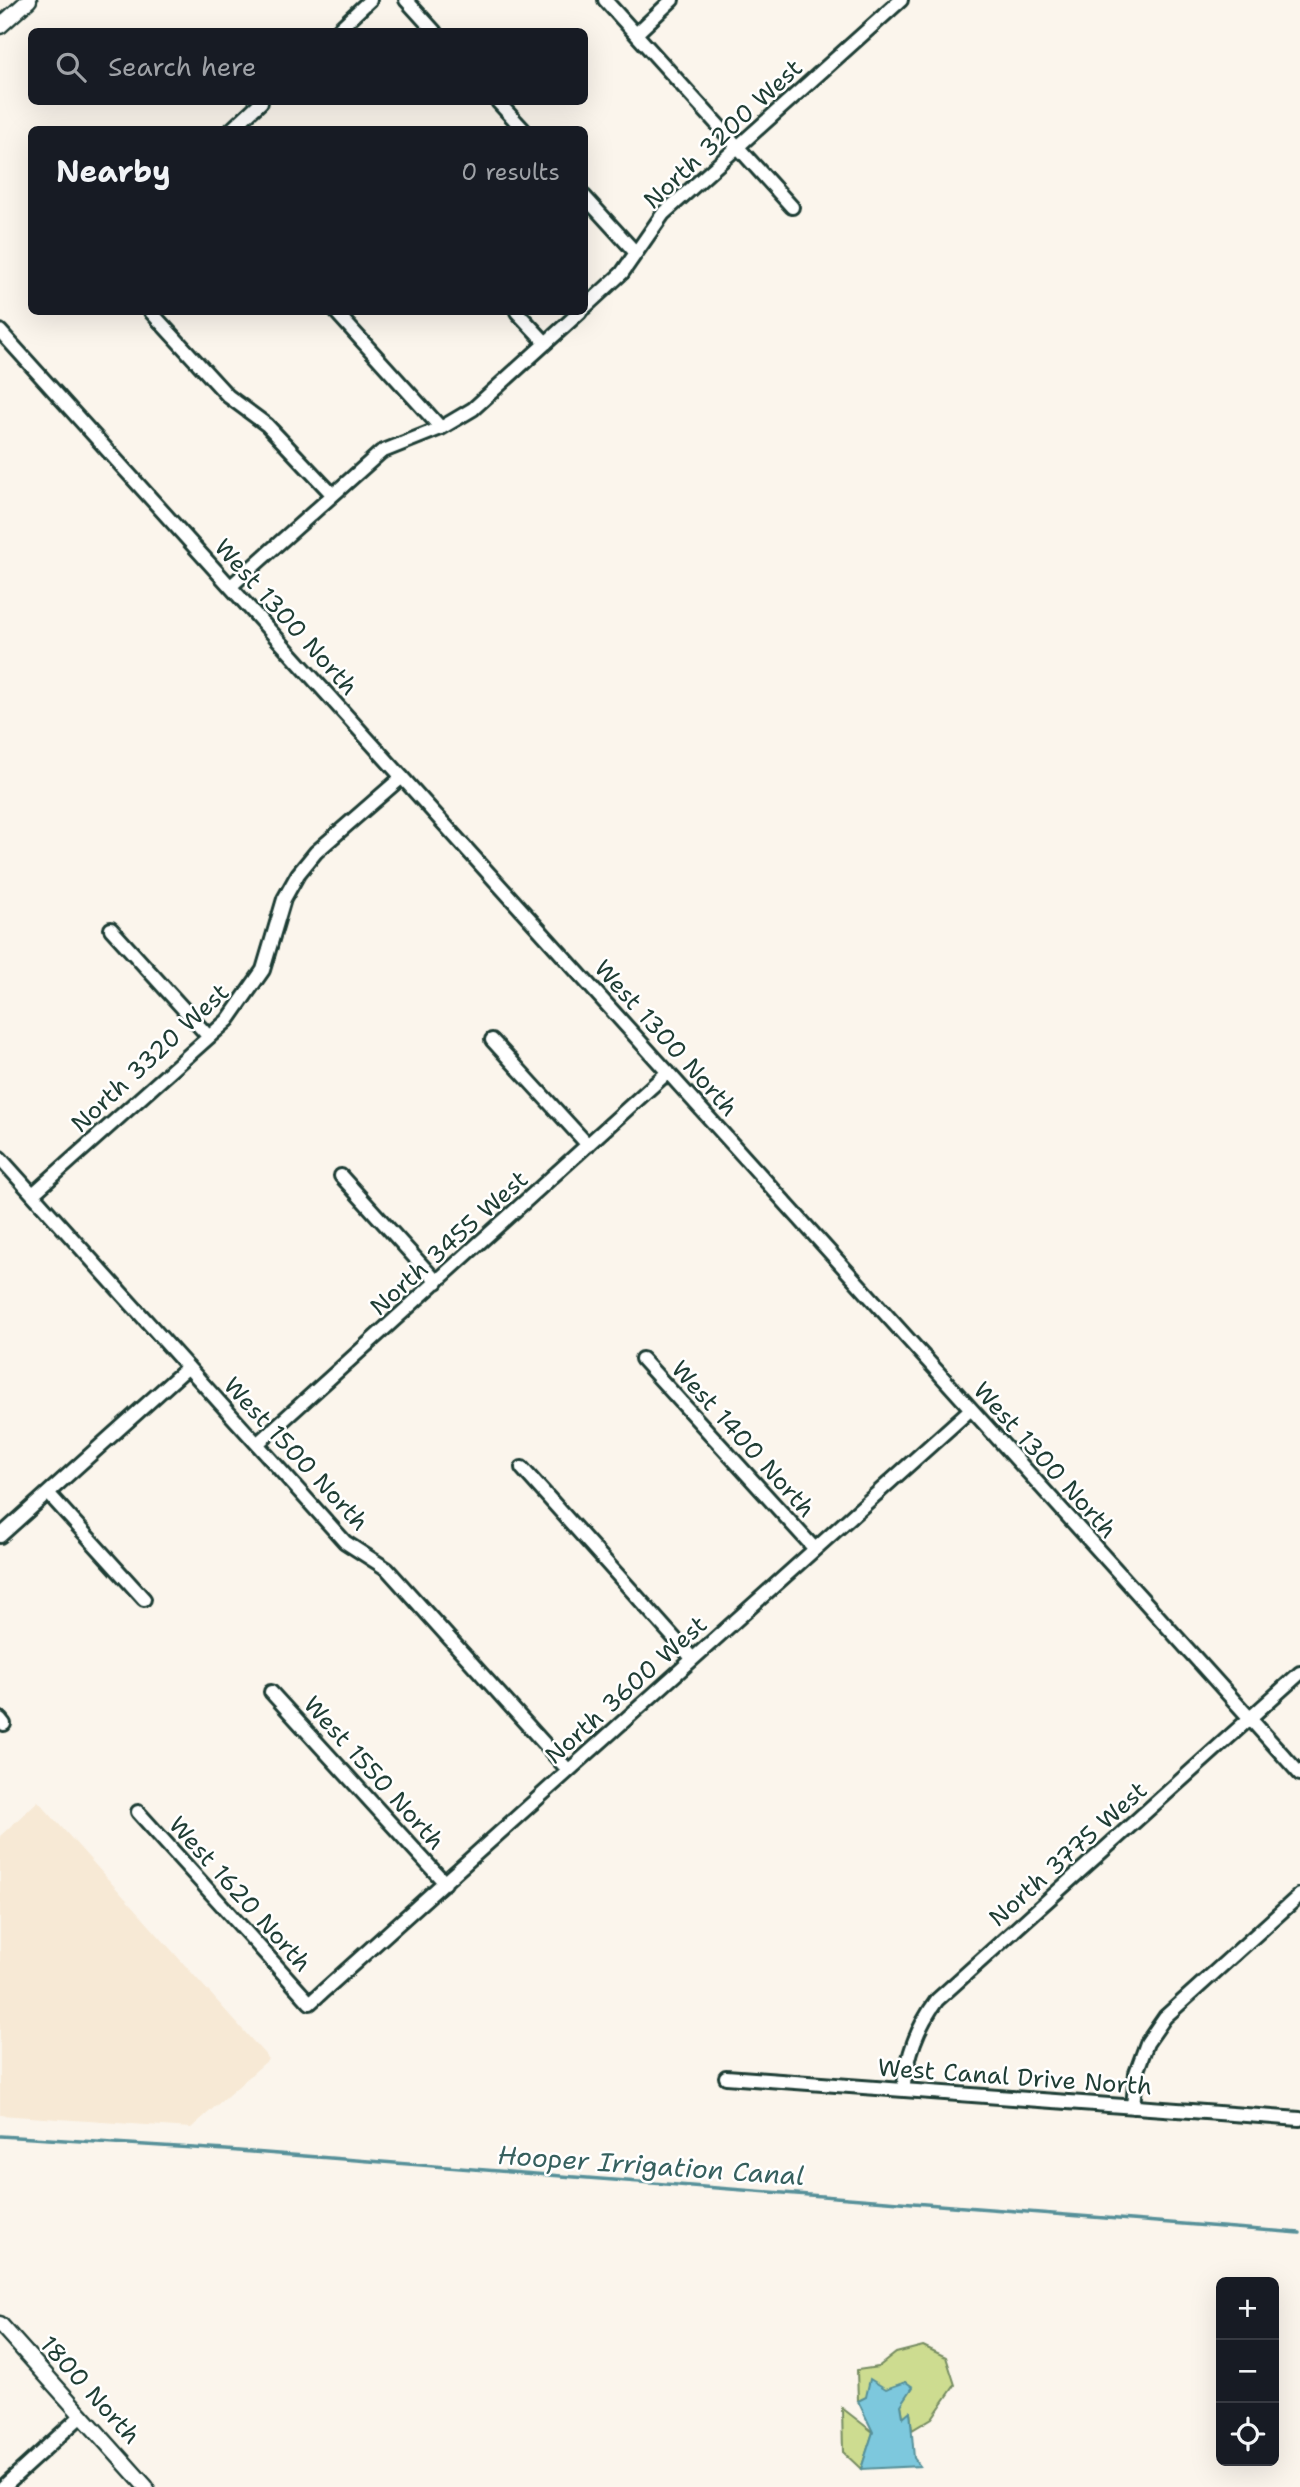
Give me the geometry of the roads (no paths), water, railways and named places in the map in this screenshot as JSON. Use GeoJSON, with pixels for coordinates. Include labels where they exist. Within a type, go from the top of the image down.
{"type":"FeatureCollection","features":[{"type":"Feature","properties":{"kind":"main road"},"geometry":{"type":"LineString","coordinates":[[0,26],[29,0]]}},
{"type":"Feature","properties":{"kind":"main road","name":"1800 North"},"geometry":{"type":"LineString","coordinates":[[0,2324],[146,2487]]}},
{"type":"Feature","properties":{"kind":"street"},"geometry":{"type":"LineString","coordinates":[[340,28],[370,0]]}},
{"type":"Feature","properties":{"kind":"street"},"geometry":{"type":"LineString","coordinates":[[406,0],[431,28]]}},
{"type":"Feature","properties":{"kind":"street"},"geometry":{"type":"LineString","coordinates":[[605,0],[792,207]]}},
{"type":"Feature","properties":{"kind":"street"},"geometry":{"type":"LineString","coordinates":[[636,34],[672,0]]}},
{"type":"Feature","properties":{"kind":"street","name":"North 3200 West"},"geometry":{"type":"LineString","coordinates":[[588,304],[622,273],[663,214],[901,0]]}},
{"type":"Feature","properties":{"kind":"street"},"geometry":{"type":"LineString","coordinates":[[234,126],[258,105]]}},
{"type":"Feature","properties":{"kind":"street"},"geometry":{"type":"LineString","coordinates":[[501,105],[520,126]]}},
{"type":"Feature","properties":{"kind":"street"},"geometry":{"type":"LineString","coordinates":[[588,200],[636,253]]}},
{"type":"Feature","properties":{"kind":"street"},"geometry":{"type":"LineString","coordinates":[[154,315],[228,396],[267,425],[333,495]]}},
{"type":"Feature","properties":{"kind":"street"},"geometry":{"type":"LineString","coordinates":[[339,315],[441,428]]}},
{"type":"Feature","properties":{"kind":"street"},"geometry":{"type":"LineString","coordinates":[[520,315],[546,343]]}},
{"type":"Feature","properties":{"kind":"street"},"geometry":{"type":"LineString","coordinates":[[231,586],[381,453],[441,428],[473,409],[577,315]]}},
{"type":"Feature","properties":{"kind":"street","name":"West 1300 North"},"geometry":{"type":"LineString","coordinates":[[0,331],[1300,1774]]}},
{"type":"Feature","properties":{"kind":"street","name":"North 3320 West"},"geometry":{"type":"LineString","coordinates":[[33,1194],[209,1037],[246,999],[264,970],[284,899],[298,874],[316,852],[402,777]]}},
{"type":"Feature","properties":{"kind":"street"},"geometry":{"type":"LineString","coordinates":[[111,929],[209,1037]]}},
{"type":"Feature","properties":{"kind":"street"},"geometry":{"type":"LineString","coordinates":[[492,1040],[588,1145]]}},
{"type":"Feature","properties":{"kind":"street","name":"North 3455 West"},"geometry":{"type":"LineString","coordinates":[[257,1444],[668,1072]]}},
{"type":"Feature","properties":{"kind":"street","name":"West 1500 North"},"geometry":{"type":"LineString","coordinates":[[0,1158],[345,1542],[387,1569],[568,1770]]}},
{"type":"Feature","properties":{"kind":"street"},"geometry":{"type":"LineString","coordinates":[[341,1176],[437,1282]]}},
{"type":"Feature","properties":{"kind":"street","name":"West 1400 North"},"geometry":{"type":"LineString","coordinates":[[642,1359],[814,1548]]}},
{"type":"Feature","properties":{"kind":"street"},"geometry":{"type":"LineString","coordinates":[[0,1536],[188,1367]]}},
{"type":"Feature","properties":{"kind":"street","name":"North 3600 West"},"geometry":{"type":"LineString","coordinates":[[310,2003],[971,1409]]}},
{"type":"Feature","properties":{"kind":"street"},"geometry":{"type":"LineString","coordinates":[[522,1468],[692,1658]]}},
{"type":"Feature","properties":{"kind":"street"},"geometry":{"type":"LineString","coordinates":[[48,1493],[144,1599]]}},
{"type":"Feature","properties":{"kind":"street","name":"North 3775 West"},"geometry":{"type":"LineString","coordinates":[[902,2090],[908,2052],[919,2024],[937,2000],[1300,1673]]}},
{"type":"Feature","properties":{"kind":"street","name":"West 1550 North"},"geometry":{"type":"LineString","coordinates":[[271,1692],[445,1883]]}},
{"type":"Feature","properties":{"kind":"street","name":"West 1620 North"},"geometry":{"type":"LineString","coordinates":[[138,1812],[310,2003]]}},
{"type":"Feature","properties":{"kind":"street"},"geometry":{"type":"LineString","coordinates":[[1133,2107],[1136,2073],[1147,2043],[1165,2017],[1300,1895]]}},
{"type":"Feature","properties":{"kind":"street","name":"West Canal Drive North"},"geometry":{"type":"LineString","coordinates":[[726,2077],[1300,2119]]}},
{"type":"Feature","properties":{"kind":"street"},"geometry":{"type":"LineString","coordinates":[[3,2487],[82,2415]]}},
{"type":"Feature","properties":{"kind":"water"},"geometry":{"type":"Polygon","coordinates":[[[870,2379],[886,2389],[906,2382],[913,2387],[901,2405],[903,2417],[910,2411],[914,2458],[920,2466],[861,2469],[873,2432],[858,2401],[866,2397],[870,2379]]]}},
{"type":"Feature","properties":{"kind":"waterway","name":"Hooper Irrigation Canal"},"geometry":{"type":"LineString","coordinates":[[0,2136],[226,2150],[1300,2233]]}}]}
